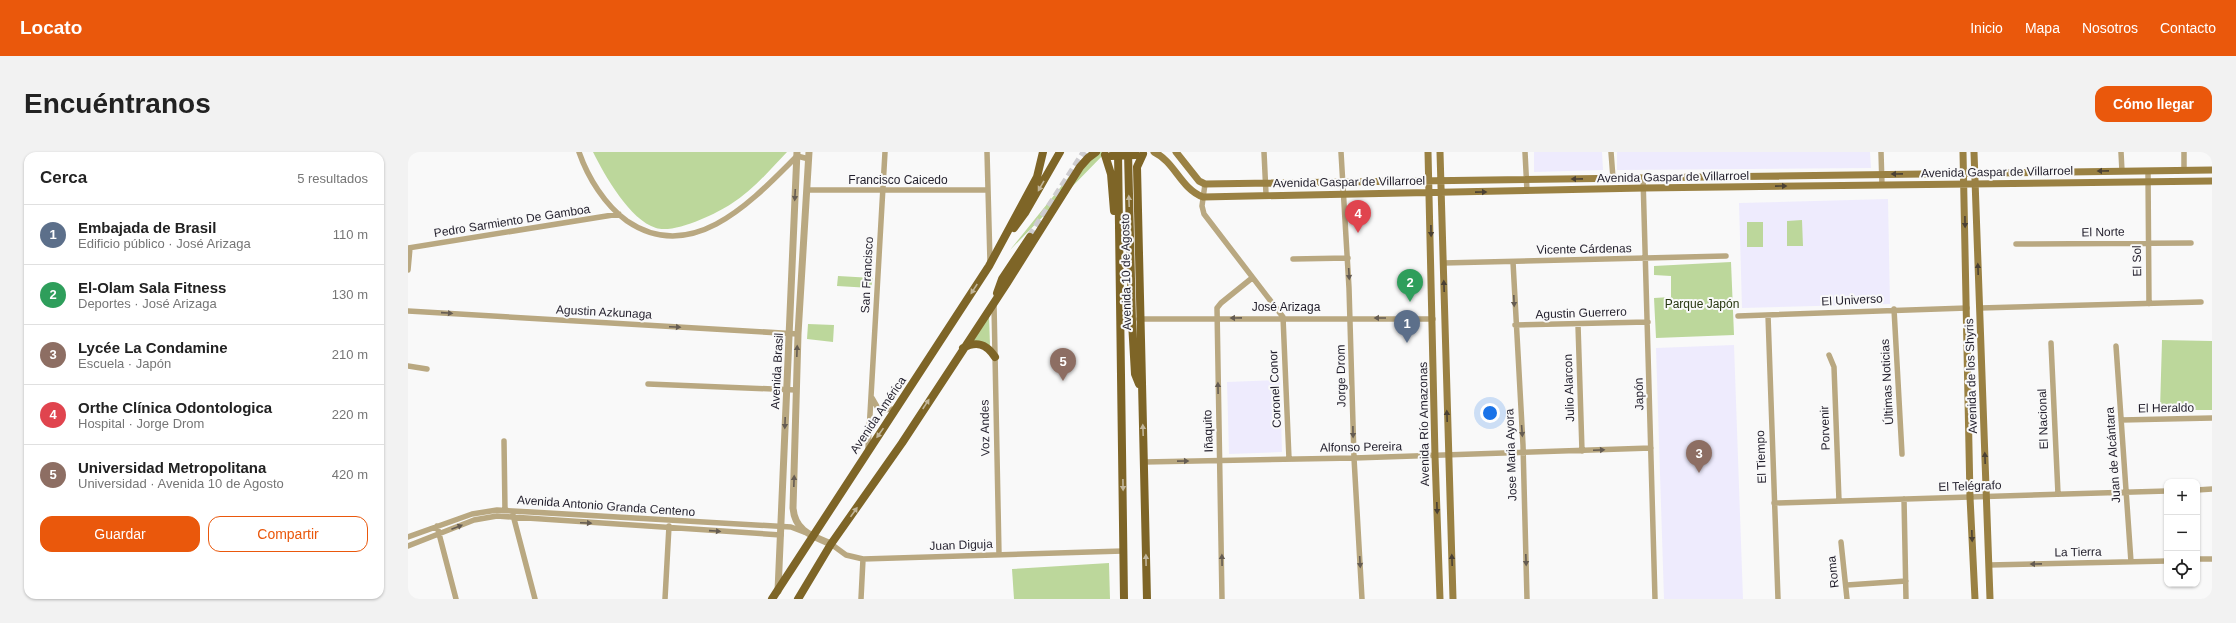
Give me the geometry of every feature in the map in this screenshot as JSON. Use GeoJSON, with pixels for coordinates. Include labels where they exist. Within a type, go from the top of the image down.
{"type":"FeatureCollection","features":[{"type":"Feature","properties":{"kind":"main road","name":"Avenida América"},"geometry":{"type":"LineString","coordinates":[[772,599],[989,266],[1037,177],[1043,152]]}},
{"type":"Feature","properties":{"kind":"main road","name":"Avenida América"},"geometry":{"type":"LineString","coordinates":[[1001,243],[1025,213],[1060,152]]}},
{"type":"Feature","properties":{"kind":"main road","name":"Avenida 10 de Agosto"},"geometry":{"type":"LineString","coordinates":[[1128,152],[1132,322],[1135,374],[1142,392]]}},
{"type":"Feature","properties":{"kind":"main road"},"geometry":{"type":"LineString","coordinates":[[1154,152],[1166,160],[1191,191],[1203,197]]}},
{"type":"Feature","properties":{"kind":"main road"},"geometry":{"type":"LineString","coordinates":[[1176,152],[1199,181],[1205,184]]}},
{"type":"Feature","properties":{"kind":"main road","name":"Avenida Río Amazonas"},"geometry":{"type":"LineString","coordinates":[[1428,152],[1440,599]]}},
{"type":"Feature","properties":{"kind":"main road","name":"Avenida Río Amazonas"},"geometry":{"type":"LineString","coordinates":[[1440,152],[1453,599]]}},
{"type":"Feature","properties":{"kind":"main road","name":"Avenida de los Shyris"},"geometry":{"type":"LineString","coordinates":[[1963,152],[1965,183],[1970,497],[1974,599]]}},
{"type":"Feature","properties":{"kind":"main road","name":"Avenida de los Shyris"},"geometry":{"type":"LineString","coordinates":[[1974,152],[1990,599]]}},
{"type":"Feature","properties":{"kind":"main road","name":"Avenida 10 de Agosto"},"geometry":{"type":"LineString","coordinates":[[1105,153],[1142,154],[1137,167],[1139,319],[1147,599]]}},
{"type":"Feature","properties":{"kind":"main road","name":"Avenida 10 de Agosto"},"geometry":{"type":"LineString","coordinates":[[1105,153],[1111,174],[1114,213],[1116,369],[1121,390]]}},
{"type":"Feature","properties":{"kind":"main road","name":"Avenida 10 de Agosto"},"geometry":{"type":"LineString","coordinates":[[1105,153],[1121,390],[1124,599]]}},
{"type":"Feature","properties":{"kind":"main road"},"geometry":{"type":"LineString","coordinates":[[798,599],[832,544],[902,442],[1039,234],[1080,167],[1088,158],[1105,153]]}},
{"type":"Feature","properties":{"kind":"main road","name":"Avenida Gaspar de Villarroel"},"geometry":{"type":"LineString","coordinates":[[1205,184],[1975,172],[2212,170]]}},
{"type":"Feature","properties":{"kind":"main road"},"geometry":{"type":"LineString","coordinates":[[1761,176],[1762,186]]}},
{"type":"Feature","properties":{"kind":"main road","name":"Avenida Gaspar de Villarroel"},"geometry":{"type":"LineString","coordinates":[[1203,197],[1266,194],[1527,191],[1762,186],[2212,181]]}},
{"type":"Feature","properties":{"kind":"main road"},"geometry":{"type":"LineString","coordinates":[[994,301],[1002,279],[1030,237]]}},
{"type":"Feature","properties":{"kind":"main road"},"geometry":{"type":"LineString","coordinates":[[962,349],[971,344],[980,344],[989,348],[995,357]]}},
{"type":"Feature","properties":{"kind":"street"},"geometry":{"type":"LineString","coordinates":[[579,152],[600,192],[619,214],[636,226],[658,236],[682,236],[696,233],[723,220],[757,196],[797,154],[809,155]]}},
{"type":"Feature","properties":{"kind":"street","name":"San Francisco"},"geometry":{"type":"LineString","coordinates":[[868,450],[885,152]]}},
{"type":"Feature","properties":{"kind":"street"},"geometry":{"type":"LineString","coordinates":[[987,152],[991,249],[989,266]]}},
{"type":"Feature","properties":{"kind":"street"},"geometry":{"type":"LineString","coordinates":[[1264,152],[1266,194]]}},
{"type":"Feature","properties":{"kind":"street","name":"Jorge Drom"},"geometry":{"type":"LineString","coordinates":[[1341,152],[1351,318],[1354,458],[1362,599]]}},
{"type":"Feature","properties":{"kind":"street"},"geometry":{"type":"LineString","coordinates":[[1525,152],[1527,191]]}},
{"type":"Feature","properties":{"kind":"street"},"geometry":{"type":"LineString","coordinates":[[1611,152],[1612,178]]}},
{"type":"Feature","properties":{"kind":"street"},"geometry":{"type":"LineString","coordinates":[[1881,152],[1882,185]]}},
{"type":"Feature","properties":{"kind":"street"},"geometry":{"type":"LineString","coordinates":[[2121,152],[2122,171]]}},
{"type":"Feature","properties":{"kind":"street"},"geometry":{"type":"LineString","coordinates":[[2184,152],[2184,170]]}},
{"type":"Feature","properties":{"kind":"street","name":"Avenida Brasil"},"geometry":{"type":"LineString","coordinates":[[778,591],[797,154]]}},
{"type":"Feature","properties":{"kind":"street","name":"Avenida Brasil"},"geometry":{"type":"LineString","coordinates":[[805,533],[797,523],[793,508],[798,334],[809,155]]}},
{"type":"Feature","properties":{"kind":"street","name":"El Sol"},"geometry":{"type":"LineString","coordinates":[[2148,171],[2149,304]]}},
{"type":"Feature","properties":{"kind":"street","name":"Japón"},"geometry":{"type":"LineString","coordinates":[[1644,178],[1655,599]]}},
{"type":"Feature","properties":{"kind":"street"},"geometry":{"type":"LineString","coordinates":[[1205,184],[1202,206],[1204,214],[1282,317]]}},
{"type":"Feature","properties":{"kind":"street","name":"Francisco Caicedo"},"geometry":{"type":"LineString","coordinates":[[807,190],[882,192],[988,190]]}},
{"type":"Feature","properties":{"kind":"street","name":"Pedro Sarmiento De Gamboa"},"geometry":{"type":"LineString","coordinates":[[409,248],[619,214]]}},
{"type":"Feature","properties":{"kind":"street","name":"El Norte"},"geometry":{"type":"LineString","coordinates":[[2016,244],[2148,242],[2191,243]]}},
{"type":"Feature","properties":{"kind":"street"},"geometry":{"type":"LineString","coordinates":[[408,270],[409,248]]}},
{"type":"Feature","properties":{"kind":"street","name":"Vicente Cárdenas"},"geometry":{"type":"LineString","coordinates":[[1443,263],[1726,256]]}},
{"type":"Feature","properties":{"kind":"street"},"geometry":{"type":"LineString","coordinates":[[1293,259],[1348,258]]}},
{"type":"Feature","properties":{"kind":"street","name":"Jose Maria Ayora"},"geometry":{"type":"LineString","coordinates":[[1513,262],[1515,326],[1523,453],[1528,599]]}},
{"type":"Feature","properties":{"kind":"street","name":"Iñaquito"},"geometry":{"type":"LineString","coordinates":[[1222,599],[1216,318],[1217,308],[1221,303],[1252,278]]}},
{"type":"Feature","properties":{"kind":"street","name":"Voz Andes"},"geometry":{"type":"LineString","coordinates":[[994,301],[999,555]]}},
{"type":"Feature","properties":{"kind":"street"},"geometry":{"type":"LineString","coordinates":[[1980,308],[2201,302]]}},
{"type":"Feature","properties":{"kind":"street","name":"El Universo"},"geometry":{"type":"LineString","coordinates":[[1738,316],[1894,309],[1967,308]]}},
{"type":"Feature","properties":{"kind":"street","name":"Últimas Noticias"},"geometry":{"type":"LineString","coordinates":[[1894,309],[1902,454]]}},
{"type":"Feature","properties":{"kind":"street","name":"Agustin Azkunaga"},"geometry":{"type":"LineString","coordinates":[[408,311],[798,334]]}},
{"type":"Feature","properties":{"kind":"street","name":"El Tiempo"},"geometry":{"type":"LineString","coordinates":[[1768,315],[1778,599]]}},
{"type":"Feature","properties":{"kind":"street","name":"José Arizaga"},"geometry":{"type":"LineString","coordinates":[[1139,319],[1282,317],[1433,318]]}},
{"type":"Feature","properties":{"kind":"street","name":"Coronel Conor"},"geometry":{"type":"LineString","coordinates":[[1282,317],[1289,459]]}},
{"type":"Feature","properties":{"kind":"street","name":"Agustin Guerrero"},"geometry":{"type":"LineString","coordinates":[[1515,326],[1648,322]]}},
{"type":"Feature","properties":{"kind":"street","name":"Julio Alarcon"},"geometry":{"type":"LineString","coordinates":[[1578,325],[1582,451]]}},
{"type":"Feature","properties":{"kind":"street","name":"El Nacional"},"geometry":{"type":"LineString","coordinates":[[2051,342],[2058,494]]}},
{"type":"Feature","properties":{"kind":"street","name":"Juan de Alcántara"},"geometry":{"type":"LineString","coordinates":[[2116,346],[2131,562]]}},
{"type":"Feature","properties":{"kind":"street","name":"Porvenir"},"geometry":{"type":"LineString","coordinates":[[1829,355],[1834,368],[1839,501]]}},
{"type":"Feature","properties":{"kind":"street"},"geometry":{"type":"LineString","coordinates":[[408,366],[427,369]]}},
{"type":"Feature","properties":{"kind":"street"},"geometry":{"type":"LineString","coordinates":[[648,384],[796,390]]}},
{"type":"Feature","properties":{"kind":"street"},"geometry":{"type":"LineString","coordinates":[[872,398],[879,410],[896,410]]}},
{"type":"Feature","properties":{"kind":"street","name":"El Heraldo"},"geometry":{"type":"LineString","coordinates":[[2121,420],[2212,418]]}},
{"type":"Feature","properties":{"kind":"street"},"geometry":{"type":"LineString","coordinates":[[504,441],[505,510]]}},
{"type":"Feature","properties":{"kind":"street","name":"Alfonso Pereira"},"geometry":{"type":"LineString","coordinates":[[1144,462],[1435,456],[1651,448]]}},
{"type":"Feature","properties":{"kind":"street"},"geometry":{"type":"LineString","coordinates":[[2200,490],[2212,489]]}},
{"type":"Feature","properties":{"kind":"street","name":"El Telégrafo"},"geometry":{"type":"LineString","coordinates":[[1774,504],[2164,491]]}},
{"type":"Feature","properties":{"kind":"street"},"geometry":{"type":"LineString","coordinates":[[1904,499],[1906,599]]}},
{"type":"Feature","properties":{"kind":"street","name":"Avenida Antonio Granda Centeno"},"geometry":{"type":"LineString","coordinates":[[408,538],[436,526],[472,514],[505,510],[781,527],[791,528],[805,533]]}},
{"type":"Feature","properties":{"kind":"street"},"geometry":{"type":"LineString","coordinates":[[512,511],[535,599]]}},
{"type":"Feature","properties":{"kind":"street","name":"Avenida Antonio Granda Centeno"},"geometry":{"type":"LineString","coordinates":[[408,546],[474,520],[497,516],[781,535]]}},
{"type":"Feature","properties":{"kind":"street"},"geometry":{"type":"LineString","coordinates":[[665,599],[670,521]]}},
{"type":"Feature","properties":{"kind":"street"},"geometry":{"type":"LineString","coordinates":[[436,526],[456,599]]}},
{"type":"Feature","properties":{"kind":"street","name":"Juan Diguja"},"geometry":{"type":"LineString","coordinates":[[805,533],[832,544],[846,555],[863,559],[1123,551]]}},
{"type":"Feature","properties":{"kind":"street","name":"Roma"},"geometry":{"type":"LineString","coordinates":[[1841,542],[1847,585],[1847,599]]}},
{"type":"Feature","properties":{"kind":"street"},"geometry":{"type":"LineString","coordinates":[[861,599],[863,559]]}},
{"type":"Feature","properties":{"kind":"street"},"geometry":{"type":"LineString","coordinates":[[2200,559],[2212,559]]}},
{"type":"Feature","properties":{"kind":"street","name":"La Tierra"},"geometry":{"type":"LineString","coordinates":[[1989,565],[2164,561]]}},
{"type":"Feature","properties":{"kind":"street"},"geometry":{"type":"LineString","coordinates":[[1847,585],[1906,581]]}},
{"type":"Feature","properties":{"kind":"shaded area"},"geometry":{"type":"Polygon","coordinates":[[[1534,152],[1602,152],[1603,170],[1534,172],[1534,152]]]}},
{"type":"Feature","properties":{"kind":"shaded area"},"geometry":{"type":"Polygon","coordinates":[[[1617,152],[1870,152],[1871,168],[1617,170],[1617,152]]]}},
{"type":"Feature","properties":{"kind":"shaded area"},"geometry":{"type":"Polygon","coordinates":[[[1888,199],[1890,304],[1742,308],[1739,203],[1888,199]]]}},
{"type":"Feature","properties":{"kind":"shaded area"},"geometry":{"type":"Polygon","coordinates":[[[1734,345],[1743,599],[1664,599],[1656,348],[1734,345]]]}},
{"type":"Feature","properties":{"kind":"shaded area"},"geometry":{"type":"Polygon","coordinates":[[[1280,380],[1282,452],[1229,454],[1227,382],[1280,380]]]}},
{"type":"Feature","properties":{"kind":"green space"},"geometry":{"type":"Polygon","coordinates":[[[593,152],[787,152],[753,187],[739,199],[715,213],[695,222],[684,226],[664,229],[656,228],[646,223],[628,207],[604,173],[593,152]]]}},
{"type":"Feature","properties":{"kind":"green space"},"geometry":{"type":"Polygon","coordinates":[[[1089,152],[1106,152],[1010,250],[1089,152]]]}},
{"type":"Feature","properties":{"kind":"green space"},"geometry":{"type":"Polygon","coordinates":[[[1802,220],[1803,246],[1787,246],[1787,221],[1802,220]]]}},
{"type":"Feature","properties":{"kind":"green space"},"geometry":{"type":"Polygon","coordinates":[[[1747,222],[1763,222],[1763,247],[1747,247],[1747,222]]]}},
{"type":"Feature","properties":{"kind":"green space","name":"Parque Japón"},"geometry":{"type":"Polygon","coordinates":[[[1731,262],[1734,335],[1656,338],[1654,298],[1671,297],[1671,276],[1654,275],[1654,266],[1731,262]]]}},
{"type":"Feature","properties":{"kind":"green space"},"geometry":{"type":"Polygon","coordinates":[[[838,276],[873,278],[871,288],[837,286],[838,276]]]}},
{"type":"Feature","properties":{"kind":"green space"},"geometry":{"type":"Polygon","coordinates":[[[989,316],[990,346],[973,341],[989,316]]]}},
{"type":"Feature","properties":{"kind":"green space"},"geometry":{"type":"Polygon","coordinates":[[[808,324],[834,325],[833,342],[807,339],[808,324]]]}},
{"type":"Feature","properties":{"kind":"green space"},"geometry":{"type":"Polygon","coordinates":[[[2162,340],[2212,341],[2212,410],[2160,410],[2162,340]]]}},
{"type":"Feature","properties":{"kind":"green space"},"geometry":{"type":"Polygon","coordinates":[[[1109,563],[1110,599],[1014,599],[1012,569],[1109,563]]]}},
{"type":"Feature","properties":{"kind":"tunnel"},"geometry":{"type":"LineString","coordinates":[[1030,237],[1085,152]]}},
{"type":"Feature","properties":{"kind":"place","name":"Orthe Clínica Odontologica"},"geometry":{"type":"Point","coordinates":[1358,233]}},
{"type":"Feature","properties":{"kind":"place","name":"El-Olam Sala Fitness"},"geometry":{"type":"Point","coordinates":[1410,302]}},
{"type":"Feature","properties":{"kind":"place","name":"Embajada de Brasil"},"geometry":{"type":"Point","coordinates":[1407,343]}},
{"type":"Feature","properties":{"kind":"place","name":"Universidad Metropolitana"},"geometry":{"type":"Point","coordinates":[1063,381]}},
{"type":"Feature","properties":{"kind":"place","name":"Lycée La Condamine"},"geometry":{"type":"Point","coordinates":[1699,473]}}]}
